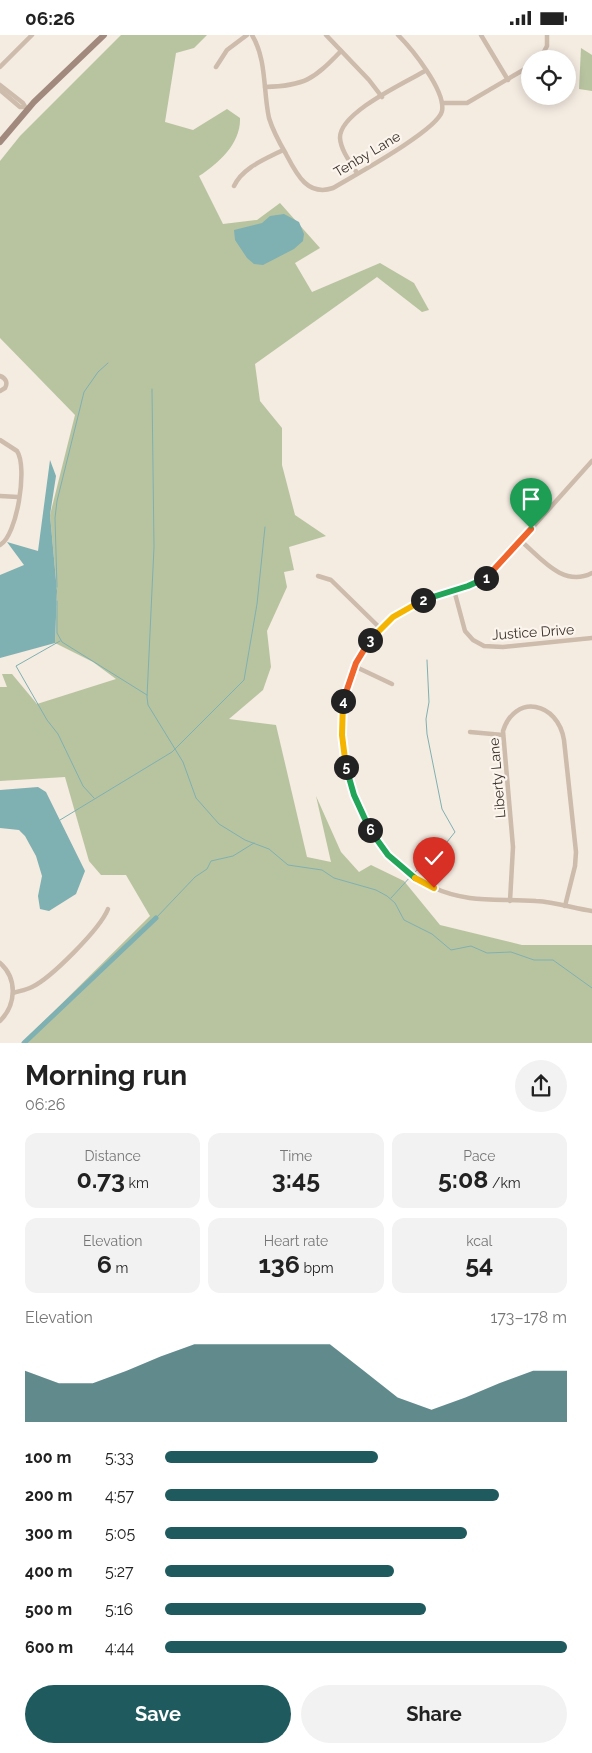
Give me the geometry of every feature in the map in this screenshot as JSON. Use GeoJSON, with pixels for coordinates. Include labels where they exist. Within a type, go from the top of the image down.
{"type":"FeatureCollection","features":[{"type":"Feature","properties":{"kind":"street"},"geometry":{"type":"LineString","coordinates":[[0,67],[32,35]]}},
{"type":"Feature","properties":{"kind":"street"},"geometry":{"type":"LineString","coordinates":[[0,142],[26,109],[104,35]]}},
{"type":"Feature","properties":{"kind":"street"},"geometry":{"type":"LineString","coordinates":[[216,67],[227,51],[247,35]]}},
{"type":"Feature","properties":{"kind":"street","name":"Tenby Lane"},"geometry":{"type":"LineString","coordinates":[[252,35],[260,53],[270,121],[301,180],[315,189],[333,188],[433,125],[440,117],[442,103]]}},
{"type":"Feature","properties":{"kind":"street"},"geometry":{"type":"LineString","coordinates":[[326,35],[369,80],[382,97]]}},
{"type":"Feature","properties":{"kind":"street"},"geometry":{"type":"LineString","coordinates":[[398,35],[425,71],[442,103],[467,103],[521,71]]}},
{"type":"Feature","properties":{"kind":"street"},"geometry":{"type":"LineString","coordinates":[[481,35],[508,80]]}},
{"type":"Feature","properties":{"kind":"street"},"geometry":{"type":"LineString","coordinates":[[545,50],[547,46],[547,35]]}},
{"type":"Feature","properties":{"kind":"street"},"geometry":{"type":"LineString","coordinates":[[265,87],[292,85],[309,80],[341,51]]}},
{"type":"Feature","properties":{"kind":"street"},"geometry":{"type":"LineString","coordinates":[[357,173],[342,147],[340,137],[343,127],[354,115],[425,71]]}},
{"type":"Feature","properties":{"kind":"street"},"geometry":{"type":"LineString","coordinates":[[0,85],[23,103],[26,109]]}},
{"type":"Feature","properties":{"kind":"street"},"geometry":{"type":"LineString","coordinates":[[0,90],[20,107],[26,109]]}},
{"type":"Feature","properties":{"kind":"street"},"geometry":{"type":"LineString","coordinates":[[234,186],[249,169],[284,149]]}},
{"type":"Feature","properties":{"kind":"street"},"geometry":{"type":"LineString","coordinates":[[0,376],[7,383],[5,388],[0,391]]}},
{"type":"Feature","properties":{"kind":"street"},"geometry":{"type":"LineString","coordinates":[[0,440],[13,447],[20,455],[22,473],[12,531],[7,540],[0,545]]}},
{"type":"Feature","properties":{"kind":"street"},"geometry":{"type":"LineString","coordinates":[[592,461],[489,576],[475,583],[414,603],[393,617],[380,629],[354,666],[342,705],[343,750],[354,795],[374,836],[400,866],[434,888],[465,898],[537,901],[592,911]]}},
{"type":"Feature","properties":{"kind":"street"},"geometry":{"type":"LineString","coordinates":[[0,496],[18,497]]}},
{"type":"Feature","properties":{"kind":"street"},"geometry":{"type":"LineString","coordinates":[[521,541],[561,575],[579,577],[592,573]]}},
{"type":"Feature","properties":{"kind":"street"},"geometry":{"type":"LineString","coordinates":[[318,576],[331,580],[380,629]]}},
{"type":"Feature","properties":{"kind":"street","name":"Justice Drive"},"geometry":{"type":"LineString","coordinates":[[454,590],[465,631],[473,641],[484,646],[503,647],[592,638]]}},
{"type":"Feature","properties":{"kind":"street"},"geometry":{"type":"LineString","coordinates":[[354,666],[392,684]]}},
{"type":"Feature","properties":{"kind":"street","name":"Liberty Lane"},"geometry":{"type":"LineString","coordinates":[[510,901],[513,839],[503,735],[505,725],[513,715],[531,707],[550,712],[562,727],[576,852],[565,905]]}},
{"type":"Feature","properties":{"kind":"street"},"geometry":{"type":"LineString","coordinates":[[470,732],[503,735]]}},
{"type":"Feature","properties":{"kind":"street"},"geometry":{"type":"LineString","coordinates":[[13,993],[32,987],[47,976],[99,926],[108,909]]}},
{"type":"Feature","properties":{"kind":"street"},"geometry":{"type":"LineString","coordinates":[[0,963],[10,976],[13,993],[8,1011],[0,1021]]}},
{"type":"Feature","properties":{"kind":"green space"},"geometry":{"type":"Polygon","coordinates":[[[121,35],[207,35],[194,48],[176,53],[165,122],[193,130],[227,109],[240,118],[237,136],[233,144],[221,159],[199,176],[223,224],[257,220],[280,203],[320,248],[295,263],[312,292],[380,263],[414,283],[429,310],[422,312],[377,277],[255,364],[260,401],[282,428],[282,465],[295,515],[326,536],[289,547],[294,570],[284,572],[287,587],[267,631],[271,667],[263,690],[229,719],[276,725],[307,857],[331,862],[316,796],[341,852],[359,872],[371,865],[404,881],[440,925],[522,945],[592,945],[592,1043],[22,1043],[150,916],[126,875],[101,875],[89,861],[65,777],[0,781],[0,687],[7,687],[2,674],[12,674],[37,704],[116,679],[93,662],[55,643],[57,591],[50,515],[75,415],[0,338],[0,161],[20,136],[121,35]]]}},
{"type":"Feature","properties":{"kind":"green space"},"geometry":{"type":"Polygon","coordinates":[[[581,48],[592,55],[592,91],[579,89],[581,48]]]}},
{"type":"Feature","properties":{"kind":"water"},"geometry":{"type":"Polygon","coordinates":[[[284,214],[299,222],[304,234],[303,241],[294,249],[263,265],[254,264],[247,258],[235,240],[234,230],[262,223],[270,216],[284,214]]]}},
{"type":"Feature","properties":{"kind":"water"},"geometry":{"type":"Polygon","coordinates":[[[50,460],[56,476],[50,515],[57,591],[55,643],[0,658],[0,575],[24,565],[7,542],[38,551],[50,460]]]}},
{"type":"Feature","properties":{"kind":"water"},"geometry":{"type":"Polygon","coordinates":[[[38,787],[46,792],[85,871],[76,894],[49,911],[40,909],[38,896],[42,876],[36,856],[25,836],[19,830],[0,828],[0,790],[38,787]]]}},
{"type":"Feature","properties":{"kind":"waterway"},"geometry":{"type":"LineString","coordinates":[[57,587],[55,518],[57,501],[84,392],[98,372],[108,363]]}},
{"type":"Feature","properties":{"kind":"waterway"},"geometry":{"type":"LineString","coordinates":[[152,389],[154,547],[147,697],[148,705],[183,762],[196,798],[219,824],[245,840],[269,849],[288,865],[322,870],[334,878],[376,890],[387,896],[395,903],[404,920],[432,934],[451,950],[471,946],[487,953],[511,952],[534,960],[553,960],[592,988]]}},
{"type":"Feature","properties":{"kind":"waterway"},"geometry":{"type":"LineString","coordinates":[[60,820],[172,752],[244,680],[257,604],[265,527]]}},
{"type":"Feature","properties":{"kind":"waterway"},"geometry":{"type":"LineString","coordinates":[[57,601],[57,633],[62,642],[147,695]]}},
{"type":"Feature","properties":{"kind":"waterway"},"geometry":{"type":"LineString","coordinates":[[60,641],[16,666],[47,720],[58,734],[83,786],[94,798]]}},
{"type":"Feature","properties":{"kind":"waterway"},"geometry":{"type":"LineString","coordinates":[[415,872],[455,832],[442,809],[427,734],[426,719],[429,702],[427,660]]}},
{"type":"Feature","properties":{"kind":"waterway"},"geometry":{"type":"LineString","coordinates":[[156,918],[195,877],[207,869],[211,861],[233,856],[254,843]]}},
{"type":"Feature","properties":{"kind":"waterway"},"geometry":{"type":"LineString","coordinates":[[391,898],[412,875]]}},
{"type":"Feature","properties":{"kind":"waterway"},"geometry":{"type":"LineString","coordinates":[[24,1043],[156,918]]}},
{"type":"Feature","properties":{"kind":"route"},"geometry":{"type":"LineString","coordinates":[[434,888],[419,881],[394,861],[383,849],[363,816],[349,780],[343,750],[341,720],[345,691],[359,656],[387,622],[407,607],[422,600],[437,594],[461,589],[489,576],[531,529]]}}]}
